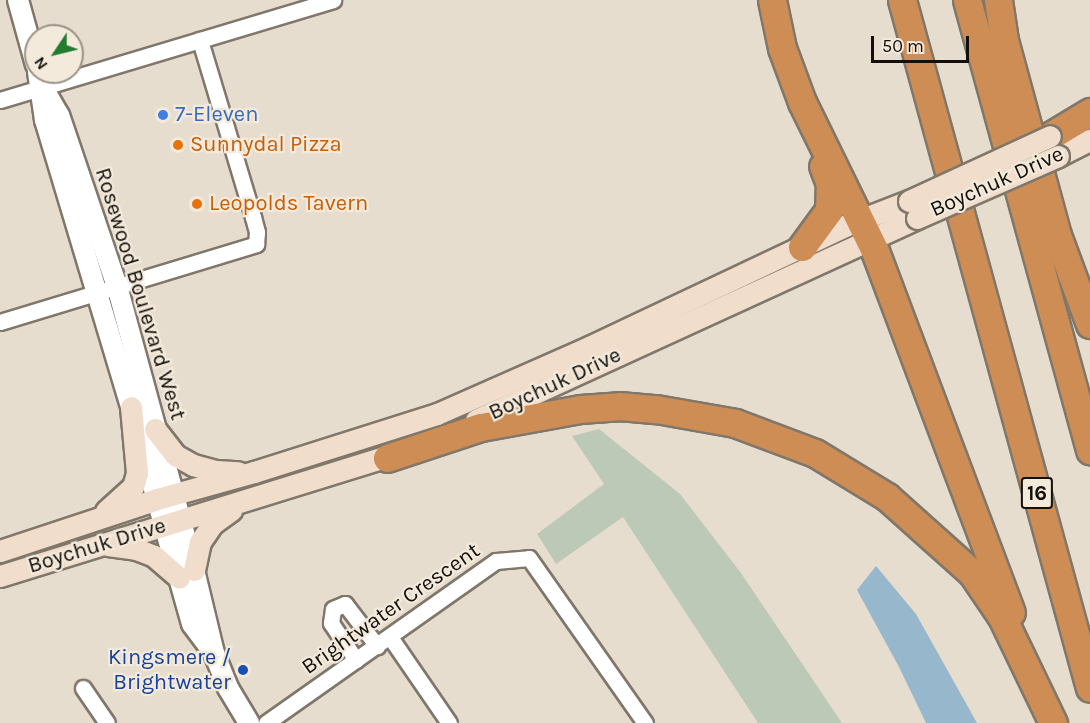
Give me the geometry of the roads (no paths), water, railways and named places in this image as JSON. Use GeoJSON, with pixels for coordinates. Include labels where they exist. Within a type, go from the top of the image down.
{"type":"FeatureCollection","features":[{"type":"Feature","properties":{"kind":"highway"},"geometry":{"type":"LineString","coordinates":[[772,0],[782,48],[830,184],[829,210],[802,247]]}},
{"type":"Feature","properties":{"kind":"highway","name":"16"},"geometry":{"type":"LineString","coordinates":[[902,0],[1090,688]]}},
{"type":"Feature","properties":{"kind":"highway"},"geometry":{"type":"LineString","coordinates":[[967,0],[1090,451]]}},
{"type":"Feature","properties":{"kind":"highway"},"geometry":{"type":"LineString","coordinates":[[998,0],[1004,40],[1057,235],[1090,324]]}},
{"type":"Feature","properties":{"kind":"highway"},"geometry":{"type":"LineString","coordinates":[[802,102],[865,230],[1051,717]]}},
{"type":"Feature","properties":{"kind":"highway"},"geometry":{"type":"LineString","coordinates":[[1054,146],[1090,112]]}},
{"type":"Feature","properties":{"kind":"highway"},"geometry":{"type":"LineString","coordinates":[[387,458],[481,427],[580,409],[619,406],[656,409],[715,419],[773,436],[815,453],[887,497],[972,573],[1002,617],[1051,717]]}},
{"type":"Feature","properties":{"kind":"main road","name":"Boychuk Drive"},"geometry":{"type":"LineString","coordinates":[[1054,146],[1090,117]]}},
{"type":"Feature","properties":{"kind":"main road","name":"Boychuk Drive"},"geometry":{"type":"LineString","coordinates":[[0,576],[387,458],[492,414],[865,230],[1054,146],[1090,140]]}},
{"type":"Feature","properties":{"kind":"main road","name":"Boychuk Drive"},"geometry":{"type":"LineString","coordinates":[[0,551],[166,497],[254,472],[437,414],[589,347],[802,247],[865,230]]}},
{"type":"Feature","properties":{"kind":"main road"},"geometry":{"type":"LineString","coordinates":[[94,520],[121,501],[133,487],[137,473],[131,407]]}},
{"type":"Feature","properties":{"kind":"main road"},"geometry":{"type":"LineString","coordinates":[[155,429],[175,455],[193,465],[216,471],[254,472]]}},
{"type":"Feature","properties":{"kind":"main road"},"geometry":{"type":"LineString","coordinates":[[101,544],[136,549],[153,555],[186,574],[200,542],[212,524],[227,513],[264,495]]}},
{"type":"Feature","properties":{"kind":"street"},"geometry":{"type":"LineString","coordinates":[[18,0],[25,24]]}},
{"type":"Feature","properties":{"kind":"street"},"geometry":{"type":"LineString","coordinates":[[84,68],[200,40],[333,0]]}},
{"type":"Feature","properties":{"kind":"street"},"geometry":{"type":"LineString","coordinates":[[0,322],[256,244],[257,232],[253,217],[200,40]]}},
{"type":"Feature","properties":{"kind":"street"},"geometry":{"type":"LineString","coordinates":[[0,100],[30,84]]}},
{"type":"Feature","properties":{"kind":"street","name":"Rosewood Boulevard West"},"geometry":{"type":"LineString","coordinates":[[41,84],[45,120],[96,293],[131,407],[166,497]]}},
{"type":"Feature","properties":{"kind":"street","name":"Rosewood Boulevard West"},"geometry":{"type":"LineString","coordinates":[[42,84],[58,115],[117,286],[155,429],[166,497],[186,574],[228,688],[249,723]]}},
{"type":"Feature","properties":{"kind":"street","name":"Brightwater Crescent"},"geometry":{"type":"LineString","coordinates":[[266,723],[496,561],[529,558],[645,723]]}},
{"type":"Feature","properties":{"kind":"street"},"geometry":{"type":"LineString","coordinates":[[356,660],[331,623],[333,609],[345,604],[383,642],[449,723]]}},
{"type":"Feature","properties":{"kind":"street"},"geometry":{"type":"LineString","coordinates":[[83,688],[107,723]]}},
{"type":"Feature","properties":{"kind":"water"},"geometry":{"type":"Polygon","coordinates":[[[876,566],[916,614],[977,723],[926,723],[899,667],[857,590],[876,566]]]}},
{"type":"Feature","properties":{"kind":"place","name":"7-Eleven"},"geometry":{"type":"Point","coordinates":[163,115]}},
{"type":"Feature","properties":{"kind":"place","name":"Sunnydal Pizza"},"geometry":{"type":"Point","coordinates":[178,145]}},
{"type":"Feature","properties":{"kind":"place","name":"Leopolds Tavern"},"geometry":{"type":"Point","coordinates":[197,204]}},
{"type":"Feature","properties":{"kind":"place","name":"Kingsmere / Brightwater"},"geometry":{"type":"Point","coordinates":[243,670]}}]}
